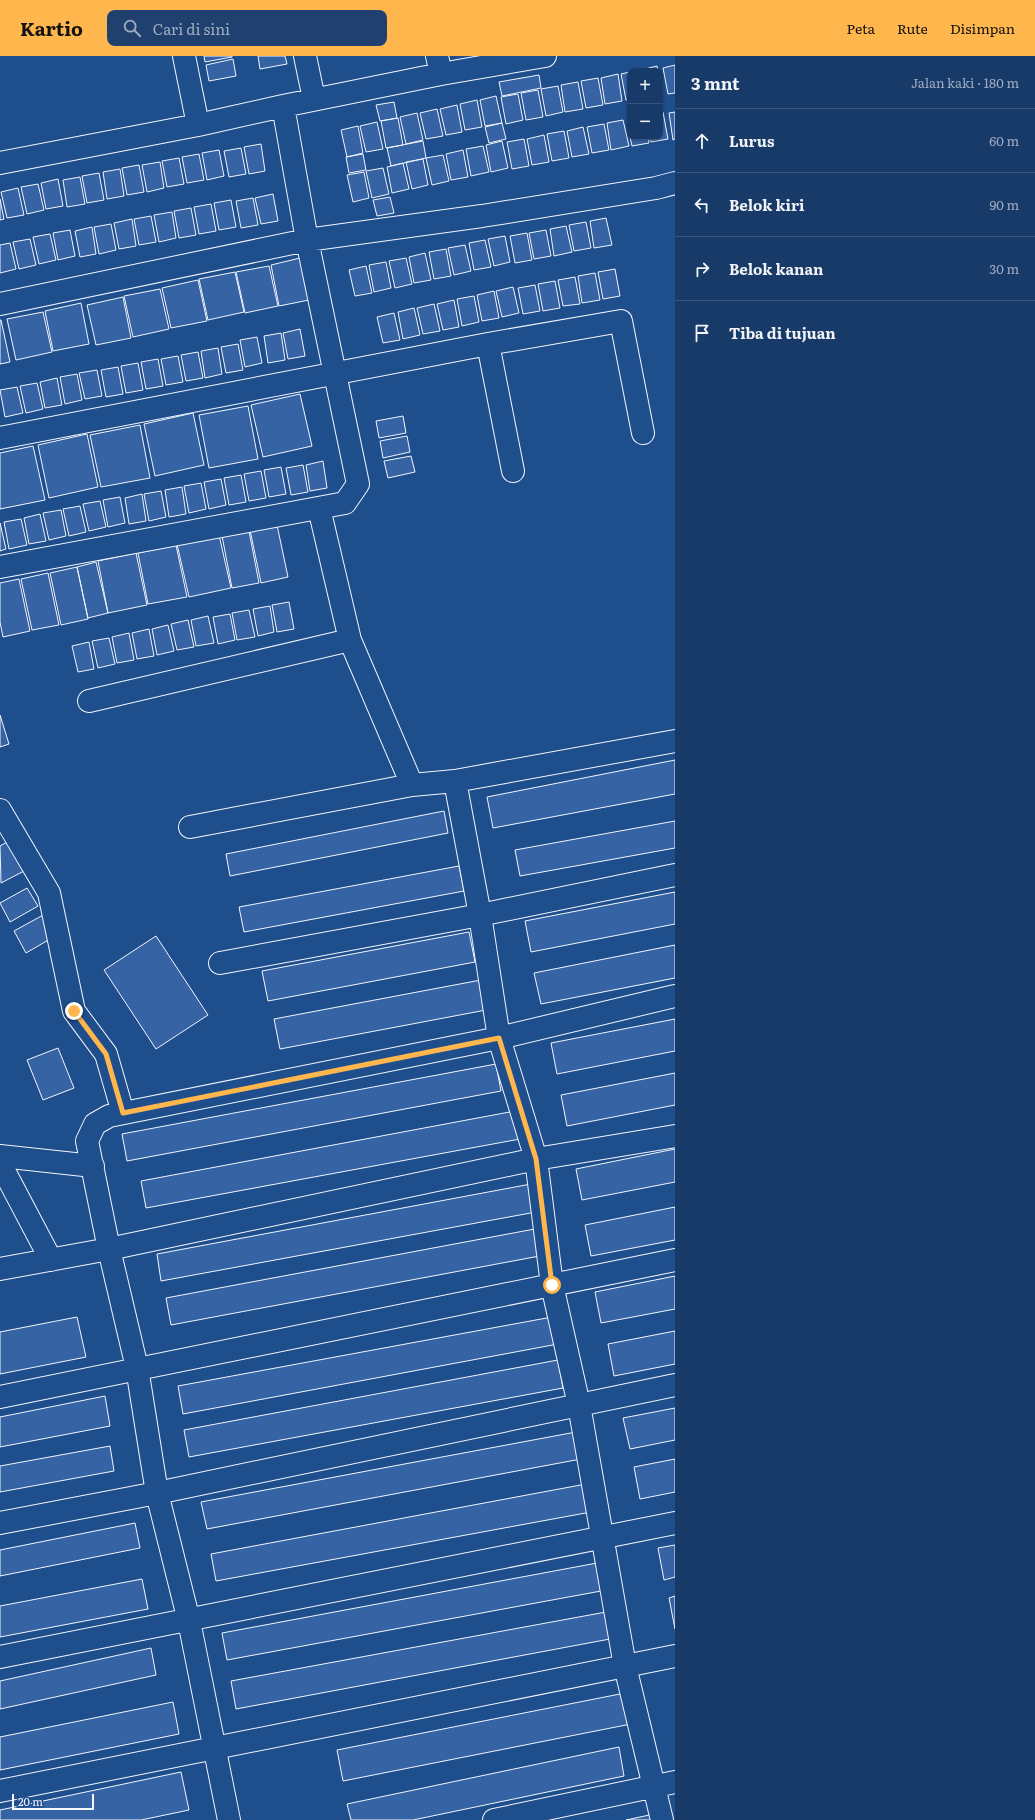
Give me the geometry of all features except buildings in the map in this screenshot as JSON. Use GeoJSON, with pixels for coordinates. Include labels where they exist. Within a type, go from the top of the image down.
{"type":"FeatureCollection","features":[{"type":"Feature","properties":{"kind":"street"},"geometry":{"type":"LineString","coordinates":[[184,56],[198,125]]}},
{"type":"Feature","properties":{"kind":"street"},"geometry":{"type":"LineString","coordinates":[[305,56],[314,99]]}},
{"type":"Feature","properties":{"kind":"street"},"geometry":{"type":"LineString","coordinates":[[0,163],[198,125],[314,99],[439,65],[545,56]]}},
{"type":"Feature","properties":{"kind":"street"},"geometry":{"type":"LineString","coordinates":[[0,568],[345,503],[358,484],[307,240],[283,106]]}},
{"type":"Feature","properties":{"kind":"street"},"geometry":{"type":"LineString","coordinates":[[0,304],[307,240],[482,216],[656,188],[675,183]]}},
{"type":"Feature","properties":{"kind":"street"},"geometry":{"type":"LineString","coordinates":[[0,438],[488,344],[621,321],[643,433]]}},
{"type":"Feature","properties":{"kind":"street"},"geometry":{"type":"LineString","coordinates":[[488,344],[513,471]]}},
{"type":"Feature","properties":{"kind":"street"},"geometry":{"type":"LineString","coordinates":[[319,508],[350,640],[412,785]]}},
{"type":"Feature","properties":{"kind":"street"},"geometry":{"type":"LineString","coordinates":[[88,702],[350,640]]}},
{"type":"Feature","properties":{"kind":"street"},"geometry":{"type":"LineString","coordinates":[[190,827],[412,785],[455,782],[675,741]]}},
{"type":"Feature","properties":{"kind":"street"},"geometry":{"type":"LineString","coordinates":[[455,782],[480,915],[499,1038],[536,1159],[552,1285],[579,1405],[625,1666],[665,1784],[662,1820]]}},
{"type":"Feature","properties":{"kind":"street"},"geometry":{"type":"LineString","coordinates":[[0,810],[49,893],[74,1011],[106,1054],[123,1113]]}},
{"type":"Feature","properties":{"kind":"street"},"geometry":{"type":"LineString","coordinates":[[220,963],[480,915],[675,874]]}},
{"type":"Feature","properties":{"kind":"street"},"geometry":{"type":"LineString","coordinates":[[229,1820],[189,1620],[157,1493],[137,1368],[109,1249],[87,1141],[95,1124],[109,1116],[499,1038],[675,996]]}},
{"type":"Feature","properties":{"kind":"street"},"geometry":{"type":"LineString","coordinates":[[0,1269],[109,1249],[536,1159],[675,1136]]}},
{"type":"Feature","properties":{"kind":"street"},"geometry":{"type":"LineString","coordinates":[[0,1156],[93,1166]]}},
{"type":"Feature","properties":{"kind":"street"},"geometry":{"type":"LineString","coordinates":[[0,1164],[52,1260]]}},
{"type":"Feature","properties":{"kind":"street"},"geometry":{"type":"LineString","coordinates":[[0,1397],[675,1260]]}},
{"type":"Feature","properties":{"kind":"street"},"geometry":{"type":"LineString","coordinates":[[0,1523],[157,1493],[675,1385]]}},
{"type":"Feature","properties":{"kind":"street"},"geometry":{"type":"LineString","coordinates":[[0,1657],[602,1539],[675,1523]]}},
{"type":"Feature","properties":{"kind":"street"},"geometry":{"type":"LineString","coordinates":[[0,1791],[675,1656]]}},
{"type":"Feature","properties":{"kind":"street"},"geometry":{"type":"LineString","coordinates":[[494,1820],[665,1784]]}},
{"type":"Feature","properties":{"kind":"route"},"geometry":{"type":"LineString","coordinates":[[74,1011],[106,1054],[123,1113],[499,1038],[536,1159],[552,1285]]}}]}
